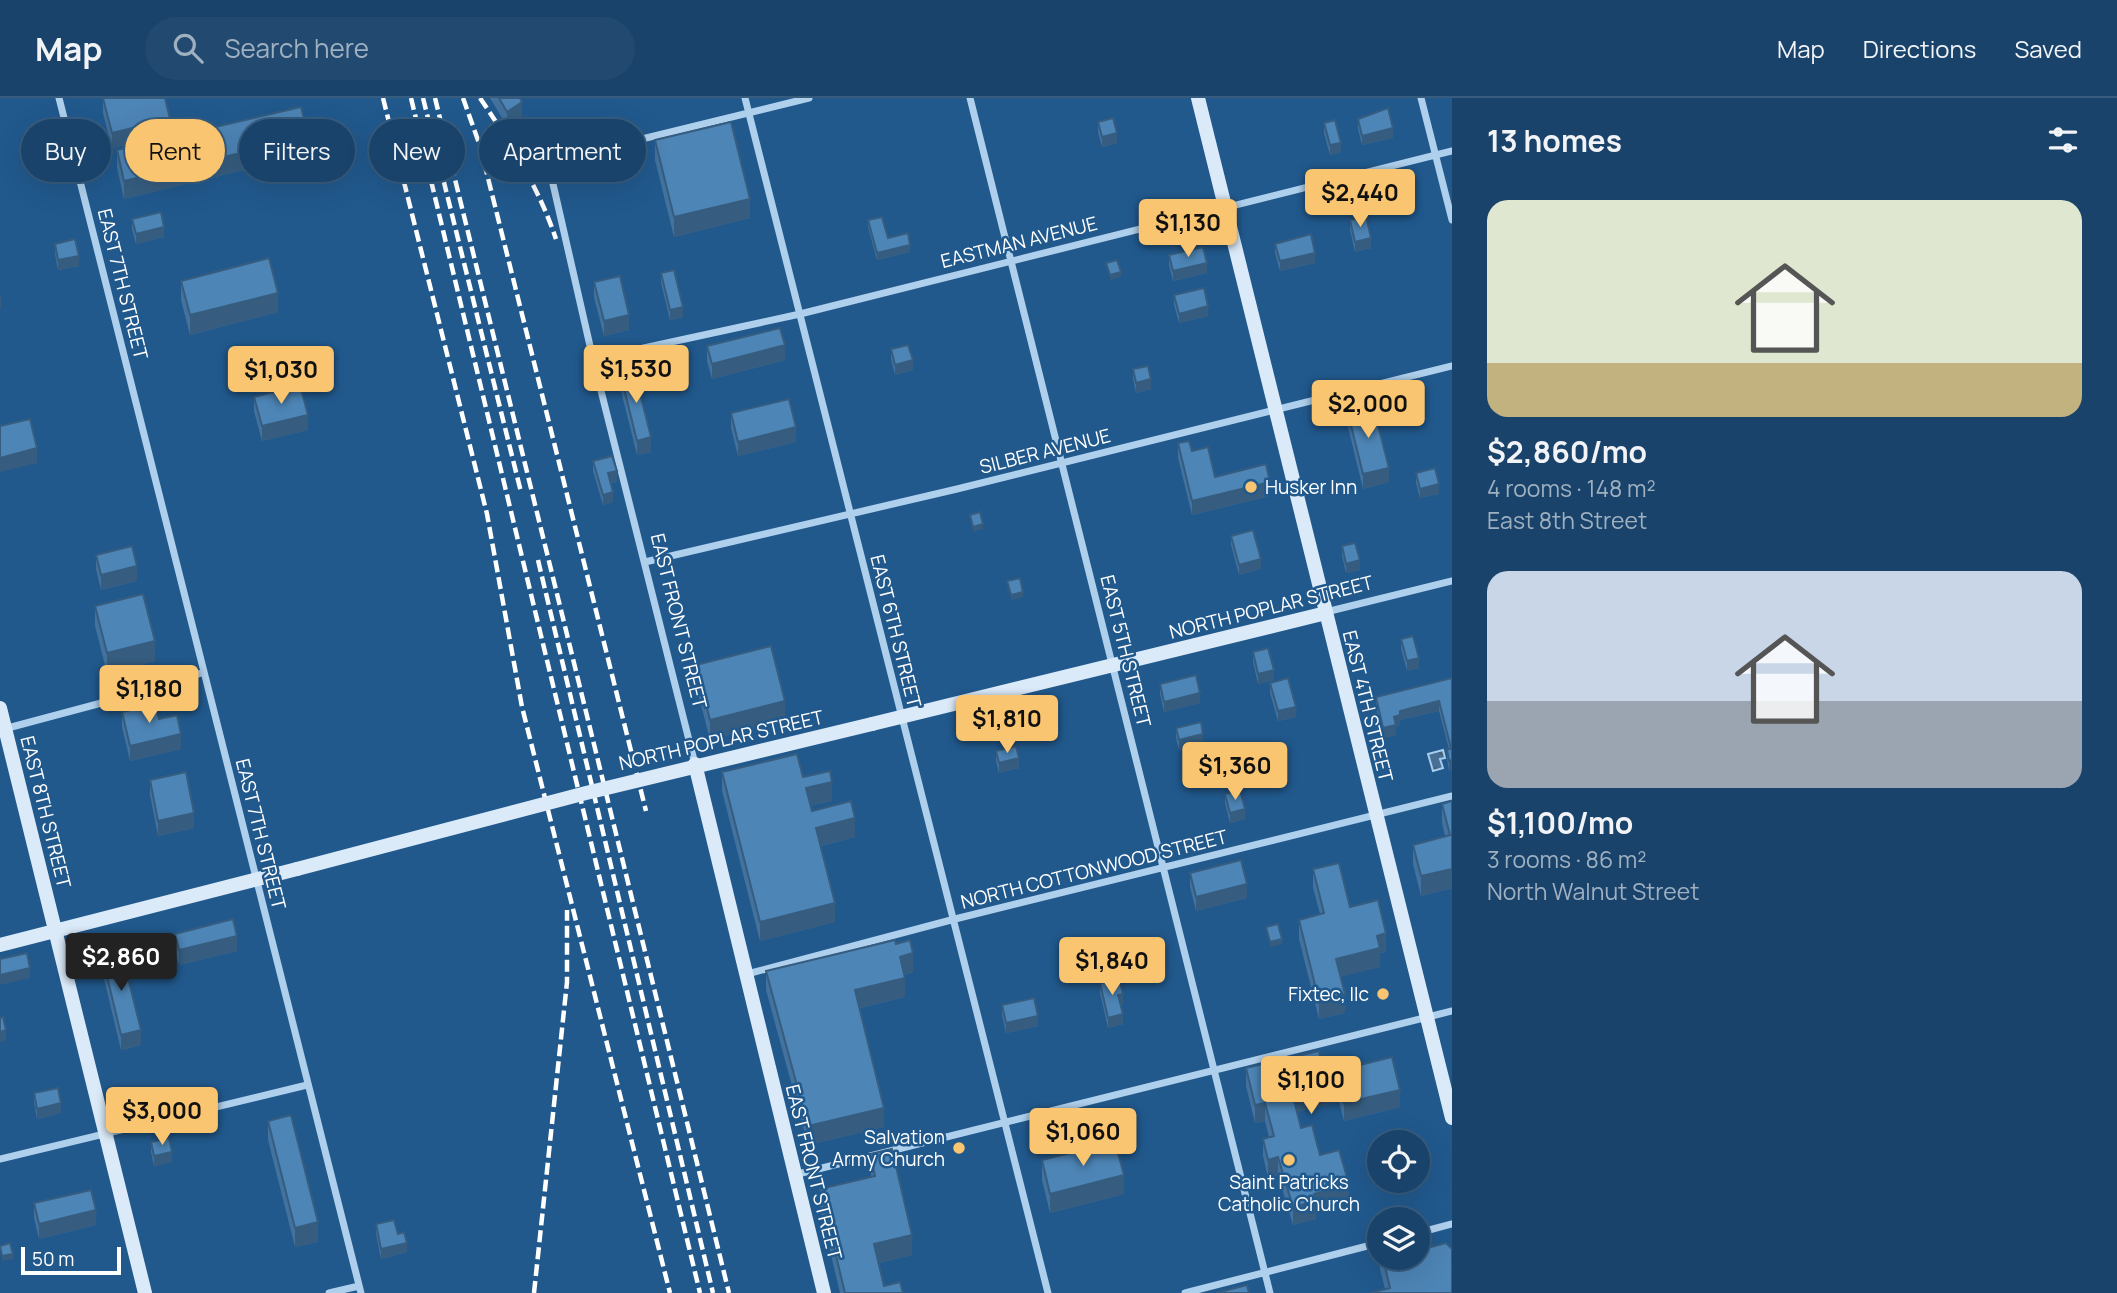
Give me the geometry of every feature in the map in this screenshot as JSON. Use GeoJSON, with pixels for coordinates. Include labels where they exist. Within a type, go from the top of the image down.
{"type":"FeatureCollection","features":[{"type":"Feature","properties":{"kind":"main road","name":"EAST 4TH STREET"},"geometry":{"type":"LineString","coordinates":[[1198,98],[1452,1118]]}},
{"type":"Feature","properties":{"kind":"main road","name":"NORTH POPLAR STREET"},"geometry":{"type":"LineString","coordinates":[[0,944],[586,793],[1326,613]]}},
{"type":"Feature","properties":{"kind":"main road","name":"EAST 8TH STREET"},"geometry":{"type":"LineString","coordinates":[[0,708],[3,729],[145,1293]]}},
{"type":"Feature","properties":{"kind":"main road","name":"EAST FRONT STREET"},"geometry":{"type":"LineString","coordinates":[[695,764],[824,1293]]}},
{"type":"Feature","properties":{"kind":"street","name":"EAST 7TH STREET"},"geometry":{"type":"LineString","coordinates":[[59,98],[360,1289]]}},
{"type":"Feature","properties":{"kind":"street","name":"EAST 6TH STREET"},"geometry":{"type":"LineString","coordinates":[[745,98],[951,919],[1048,1293]]}},
{"type":"Feature","properties":{"kind":"street"},"geometry":{"type":"LineString","coordinates":[[749,113],[809,98]]}},
{"type":"Feature","properties":{"kind":"street","name":"EAST 5TH STREET"},"geometry":{"type":"LineString","coordinates":[[970,98],[1270,1293]]}},
{"type":"Feature","properties":{"kind":"street"},"geometry":{"type":"LineString","coordinates":[[1421,98],[1452,220]]}},
{"type":"Feature","properties":{"kind":"street","name":"EAST FRONT STREET"},"geometry":{"type":"LineString","coordinates":[[695,764],[593,359],[548,162],[749,113]]}},
{"type":"Feature","properties":{"kind":"street","name":"EASTMAN AVENUE"},"geometry":{"type":"LineString","coordinates":[[593,359],[800,313],[1452,151]]}},
{"type":"Feature","properties":{"kind":"street","name":"SILBER AVENUE"},"geometry":{"type":"LineString","coordinates":[[645,562],[851,515],[1452,366]]}},
{"type":"Feature","properties":{"kind":"street","name":"NORTH POPLAR STREET"},"geometry":{"type":"LineString","coordinates":[[1326,613],[1452,581]]}},
{"type":"Feature","properties":{"kind":"street"},"geometry":{"type":"LineString","coordinates":[[3,729],[165,686],[204,672]]}},
{"type":"Feature","properties":{"kind":"street","name":"NORTH COTTONWOOD STREET"},"geometry":{"type":"LineString","coordinates":[[745,974],[951,919],[1452,796]]}},
{"type":"Feature","properties":{"kind":"street"},"geometry":{"type":"LineString","coordinates":[[794,1175],[1452,1011]]}},
{"type":"Feature","properties":{"kind":"street"},"geometry":{"type":"LineString","coordinates":[[0,1159],[307,1086]]}},
{"type":"Feature","properties":{"kind":"street"},"geometry":{"type":"LineString","coordinates":[[1430,1230],[1452,1224]]}},
{"type":"Feature","properties":{"kind":"street"},"geometry":{"type":"LineString","coordinates":[[1185,1293],[1367,1246]]}},
{"type":"Feature","properties":{"kind":"street"},"geometry":{"type":"LineString","coordinates":[[328,1293],[360,1289]]}},
{"type":"Feature","properties":{"kind":"water"},"geometry":{"type":"Polygon","coordinates":[[[1443,750],[1445,758],[1440,759],[1443,768],[1433,771],[1428,754],[1443,750]]]}},
{"type":"Feature","properties":{"kind":"building"},"geometry":{"type":"Polygon","coordinates":[[[103,98],[165,98],[170,119],[125,119],[125,130],[112,133],[111,119],[108,119],[103,98]]]}},
{"type":"Feature","properties":{"kind":"building"},"geometry":{"type":"Polygon","coordinates":[[[499,98],[520,98],[522,102],[507,112],[499,98]]]}},
{"type":"Feature","properties":{"kind":"building"},"geometry":{"type":"Polygon","coordinates":[[[301,107],[304,119],[250,119],[301,107]]]}},
{"type":"Feature","properties":{"kind":"building"},"geometry":{"type":"Polygon","coordinates":[[[1388,108],[1393,128],[1362,136],[1358,119],[1388,108]]]}},
{"type":"Feature","properties":{"kind":"building"},"geometry":{"type":"Polygon","coordinates":[[[1113,118],[1117,133],[1102,137],[1098,122],[1113,118]]]}},
{"type":"Feature","properties":{"kind":"building"},"geometry":{"type":"Polygon","coordinates":[[[1335,120],[1341,143],[1330,145],[1324,123],[1335,120]]]}},
{"type":"Feature","properties":{"kind":"building"},"geometry":{"type":"Polygon","coordinates":[[[239,121],[239,153],[225,157],[225,125],[239,121]]]}},
{"type":"Feature","properties":{"kind":"building"},"geometry":{"type":"Polygon","coordinates":[[[731,122],[750,199],[674,217],[655,140],[731,122]]]}},
{"type":"Feature","properties":{"kind":"building"},"geometry":{"type":"Polygon","coordinates":[[[125,148],[125,181],[124,181],[117,150],[125,148]]]}},
{"type":"Feature","properties":{"kind":"building"},"geometry":{"type":"Polygon","coordinates":[[[161,212],[164,227],[136,234],[132,219],[161,212]]]}},
{"type":"Feature","properties":{"kind":"building"},"geometry":{"type":"Polygon","coordinates":[[[1366,216],[1371,238],[1355,242],[1350,220],[1366,216]]]}},
{"type":"Feature","properties":{"kind":"building"},"geometry":{"type":"Polygon","coordinates":[[[882,217],[888,238],[908,233],[910,245],[877,253],[868,220],[882,217]]]}},
{"type":"Feature","properties":{"kind":"building"},"geometry":{"type":"Polygon","coordinates":[[[1311,234],[1315,253],[1280,261],[1275,244],[1311,234]]]}},
{"type":"Feature","properties":{"kind":"building"},"geometry":{"type":"Polygon","coordinates":[[[75,239],[79,256],[58,260],[55,244],[75,239]]]}},
{"type":"Feature","properties":{"kind":"building"},"geometry":{"type":"Polygon","coordinates":[[[1203,247],[1207,263],[1173,271],[1169,255],[1203,247]]]}},
{"type":"Feature","properties":{"kind":"building"},"geometry":{"type":"Polygon","coordinates":[[[269,258],[278,293],[190,315],[181,281],[269,258]]]}},
{"type":"Feature","properties":{"kind":"building"},"geometry":{"type":"Polygon","coordinates":[[[1117,260],[1121,272],[1110,275],[1106,263],[1117,260]]]}},
{"type":"Feature","properties":{"kind":"building"},"geometry":{"type":"Polygon","coordinates":[[[674,270],[683,307],[670,310],[661,273],[674,270]]]}},
{"type":"Feature","properties":{"kind":"building"},"geometry":{"type":"Polygon","coordinates":[[[620,276],[629,315],[604,321],[594,282],[620,276]]]}},
{"type":"Feature","properties":{"kind":"building"},"geometry":{"type":"Polygon","coordinates":[[[1204,288],[1208,306],[1179,314],[1174,295],[1204,288]]]}},
{"type":"Feature","properties":{"kind":"building"},"geometry":{"type":"Polygon","coordinates":[[[780,328],[785,345],[712,364],[707,346],[780,328]]]}},
{"type":"Feature","properties":{"kind":"building"},"geometry":{"type":"Polygon","coordinates":[[[908,345],[913,360],[895,365],[891,349],[908,345]]]}},
{"type":"Feature","properties":{"kind":"building"},"geometry":{"type":"Polygon","coordinates":[[[1148,366],[1151,379],[1136,383],[1133,369],[1148,366]]]}},
{"type":"Feature","properties":{"kind":"building"},"geometry":{"type":"Polygon","coordinates":[[[634,369],[651,437],[637,441],[620,372],[634,369]]]}},
{"type":"Feature","properties":{"kind":"building"},"geometry":{"type":"Polygon","coordinates":[[[300,385],[308,415],[262,426],[254,397],[300,385]]]}},
{"type":"Feature","properties":{"kind":"building"},"geometry":{"type":"Polygon","coordinates":[[[789,399],[796,427],[738,442],[731,413],[789,399]]]}},
{"type":"Feature","properties":{"kind":"building"},"geometry":{"type":"Polygon","coordinates":[[[1373,406],[1389,468],[1363,474],[1348,413],[1373,406]]]}},
{"type":"Feature","properties":{"kind":"building"},"geometry":{"type":"Polygon","coordinates":[[[30,419],[37,448],[0,458],[0,426],[30,419]]]}},
{"type":"Feature","properties":{"kind":"building"},"geometry":{"type":"Polygon","coordinates":[[[1189,441],[1192,451],[1208,447],[1215,477],[1266,464],[1270,482],[1192,501],[1178,443],[1189,441]]]}},
{"type":"Feature","properties":{"kind":"building"},"geometry":{"type":"Polygon","coordinates":[[[612,456],[617,471],[608,473],[613,492],[603,495],[593,461],[612,456]]]}},
{"type":"Feature","properties":{"kind":"building"},"geometry":{"type":"Polygon","coordinates":[[[1435,468],[1439,484],[1420,489],[1416,473],[1435,468]]]}},
{"type":"Feature","properties":{"kind":"building"},"geometry":{"type":"Polygon","coordinates":[[[980,512],[983,524],[973,527],[970,515],[980,512]]]}},
{"type":"Feature","properties":{"kind":"building"},"geometry":{"type":"Polygon","coordinates":[[[1253,530],[1261,559],[1239,565],[1231,536],[1253,530]]]}},
{"type":"Feature","properties":{"kind":"building"},"geometry":{"type":"Polygon","coordinates":[[[1355,543],[1360,560],[1346,564],[1342,546],[1355,543]]]}},
{"type":"Feature","properties":{"kind":"building"},"geometry":{"type":"Polygon","coordinates":[[[132,546],[137,566],[101,575],[96,555],[132,546]]]}},
{"type":"Feature","properties":{"kind":"building"},"geometry":{"type":"Polygon","coordinates":[[[1020,578],[1023,592],[1011,595],[1007,581],[1020,578]]]}},
{"type":"Feature","properties":{"kind":"building"},"geometry":{"type":"Polygon","coordinates":[[[143,594],[155,641],[107,653],[95,606],[143,594]]]}},
{"type":"Feature","properties":{"kind":"building"},"geometry":{"type":"Polygon","coordinates":[[[1413,636],[1419,658],[1407,661],[1401,639],[1413,636]]]}},
{"type":"Feature","properties":{"kind":"building"},"geometry":{"type":"Polygon","coordinates":[[[771,646],[785,701],[710,720],[696,665],[771,646]]]}},
{"type":"Feature","properties":{"kind":"building"},"geometry":{"type":"Polygon","coordinates":[[[1268,648],[1274,670],[1258,674],[1253,652],[1268,648]]]}},
{"type":"Feature","properties":{"kind":"building"},"geometry":{"type":"Polygon","coordinates":[[[1196,675],[1200,693],[1164,702],[1160,684],[1196,675]]]}},
{"type":"Feature","properties":{"kind":"building"},"geometry":{"type":"Polygon","coordinates":[[[1288,678],[1296,707],[1278,711],[1270,683],[1288,678]]]}},
{"type":"Feature","properties":{"kind":"building"},"geometry":{"type":"Polygon","coordinates":[[[1452,678],[1452,760],[1449,761],[1447,749],[1451,748],[1439,701],[1400,711],[1400,715],[1394,717],[1396,725],[1383,728],[1376,697],[1452,678]]]}},
{"type":"Feature","properties":{"kind":"building"},"geometry":{"type":"Polygon","coordinates":[[[155,704],[159,719],[177,715],[181,734],[130,746],[122,712],[155,704]]]}},
{"type":"Feature","properties":{"kind":"building"},"geometry":{"type":"Polygon","coordinates":[[[1201,722],[1203,734],[1179,740],[1176,728],[1201,722]]]}},
{"type":"Feature","properties":{"kind":"building"},"geometry":{"type":"Polygon","coordinates":[[[1016,746],[1019,758],[999,763],[996,751],[1016,746]]]}},
{"type":"Feature","properties":{"kind":"building"},"geometry":{"type":"Polygon","coordinates":[[[797,754],[803,777],[830,771],[832,782],[806,788],[812,811],[851,801],[855,818],[816,828],[835,903],[760,922],[722,772],[797,754]]]}},
{"type":"Feature","properties":{"kind":"building"},"geometry":{"type":"Polygon","coordinates":[[[186,772],[194,813],[158,821],[150,780],[186,772]]]}},
{"type":"Feature","properties":{"kind":"building"},"geometry":{"type":"Polygon","coordinates":[[[1240,790],[1245,809],[1230,813],[1225,794],[1240,790]]]}},
{"type":"Feature","properties":{"kind":"building"},"geometry":{"type":"Polygon","coordinates":[[[1452,801],[1452,869],[1421,876],[1413,845],[1450,835],[1442,804],[1452,801]]]}},
{"type":"Feature","properties":{"kind":"building"},"geometry":{"type":"Polygon","coordinates":[[[1241,860],[1247,884],[1196,897],[1190,873],[1241,860]]]}},
{"type":"Feature","properties":{"kind":"building"},"geometry":{"type":"Polygon","coordinates":[[[1339,863],[1350,907],[1378,900],[1386,933],[1377,936],[1380,948],[1336,959],[1345,994],[1319,1001],[1299,920],[1324,913],[1313,869],[1339,863]]]}},
{"type":"Feature","properties":{"kind":"building"},"geometry":{"type":"Polygon","coordinates":[[[233,919],[237,936],[179,950],[175,934],[233,919]]]}},
{"type":"Feature","properties":{"kind":"building"},"geometry":{"type":"Polygon","coordinates":[[[1278,924],[1282,939],[1270,942],[1266,927],[1278,924]]]}},
{"type":"Feature","properties":{"kind":"building"},"geometry":{"type":"Polygon","coordinates":[[[895,940],[896,944],[910,940],[913,953],[900,957],[905,978],[855,990],[884,1108],[808,1126],[766,971],[895,940]]]}},
{"type":"Feature","properties":{"kind":"building"},"geometry":{"type":"Polygon","coordinates":[[[121,950],[141,1030],[121,1035],[102,955],[121,950]]]}},
{"type":"Feature","properties":{"kind":"building"},"geometry":{"type":"Polygon","coordinates":[[[27,953],[30,968],[0,975],[0,959],[27,953]]]}},
{"type":"Feature","properties":{"kind":"building"},"geometry":{"type":"Polygon","coordinates":[[[1119,978],[1123,994],[1118,995],[1123,1014],[1108,1018],[1100,983],[1119,978]]]}},
{"type":"Feature","properties":{"kind":"building"},"geometry":{"type":"Polygon","coordinates":[[[1034,998],[1038,1016],[1006,1023],[1002,1005],[1034,998]]]}},
{"type":"Feature","properties":{"kind":"building"},"geometry":{"type":"Polygon","coordinates":[[[3,1017],[6,1030],[0,1032],[0,1018],[3,1017]]]}},
{"type":"Feature","properties":{"kind":"building"},"geometry":{"type":"Polygon","coordinates":[[[1319,1051],[1324,1074],[1392,1057],[1400,1090],[1344,1103],[1339,1084],[1293,1096],[1301,1128],[1312,1125],[1320,1155],[1339,1150],[1349,1184],[1314,1194],[1316,1201],[1293,1207],[1278,1157],[1268,1160],[1263,1139],[1274,1136],[1265,1103],[1255,1105],[1246,1068],[1319,1051]]]}},
{"type":"Feature","properties":{"kind":"building"},"geometry":{"type":"Polygon","coordinates":[[[58,1088],[61,1103],[37,1109],[34,1093],[58,1088]]]}},
{"type":"Feature","properties":{"kind":"building"},"geometry":{"type":"Polygon","coordinates":[[[291,1115],[318,1222],[295,1228],[268,1121],[291,1115]]]}},
{"type":"Feature","properties":{"kind":"building"},"geometry":{"type":"Polygon","coordinates":[[[169,1138],[172,1152],[154,1156],[151,1142],[169,1138]]]}},
{"type":"Feature","properties":{"kind":"building"},"geometry":{"type":"Polygon","coordinates":[[[1115,1142],[1124,1175],[1050,1194],[1042,1160],[1115,1142]]]}},
{"type":"Feature","properties":{"kind":"building"},"geometry":{"type":"Polygon","coordinates":[[[892,1149],[912,1235],[874,1244],[884,1286],[900,1282],[903,1293],[845,1293],[820,1189],[875,1176],[870,1154],[892,1149]]]}},
{"type":"Feature","properties":{"kind":"building"},"geometry":{"type":"Polygon","coordinates":[[[91,1190],[96,1210],[39,1224],[34,1203],[91,1190]]]}},
{"type":"Feature","properties":{"kind":"building"},"geometry":{"type":"Polygon","coordinates":[[[394,1220],[398,1234],[404,1232],[407,1243],[381,1249],[376,1224],[394,1220]]]}},
{"type":"Feature","properties":{"kind":"building"},"geometry":{"type":"Polygon","coordinates":[[[10,1243],[13,1254],[2,1256],[0,1246],[10,1243]]]}},
{"type":"Feature","properties":{"kind":"building"},"geometry":{"type":"Polygon","coordinates":[[[1446,1243],[1452,1249],[1452,1293],[1370,1293],[1390,1288],[1386,1270],[1430,1270],[1430,1247],[1446,1243]]]}},
{"type":"Feature","properties":{"kind":"building"},"geometry":{"type":"Polygon","coordinates":[[[1247,1285],[1249,1293],[1216,1293],[1247,1285]]]}},
{"type":"Feature","properties":{"kind":"railway"},"geometry":{"type":"LineString","coordinates":[[383,98],[487,514],[522,707],[670,1293]]}},
{"type":"Feature","properties":{"kind":"railway"},"geometry":{"type":"LineString","coordinates":[[411,98],[700,1293]]}},
{"type":"Feature","properties":{"kind":"railway"},"geometry":{"type":"LineString","coordinates":[[423,98],[521,492]]}},
{"type":"Feature","properties":{"kind":"railway"},"geometry":{"type":"LineString","coordinates":[[435,98],[729,1293]]}},
{"type":"Feature","properties":{"kind":"railway"},"geometry":{"type":"LineString","coordinates":[[463,98],[480,146],[646,811]]}},
{"type":"Feature","properties":{"kind":"railway"},"geometry":{"type":"LineString","coordinates":[[480,98],[523,166],[556,239]]}},
{"type":"Feature","properties":{"kind":"railway"},"geometry":{"type":"LineString","coordinates":[[538,560],[713,1293]]}},
{"type":"Feature","properties":{"kind":"railway"},"geometry":{"type":"LineString","coordinates":[[534,1293],[567,982],[567,910]]}},
{"type":"Feature","properties":{"kind":"place","name":"Husker Inn"},"geometry":{"type":"Point","coordinates":[1251,487]}},
{"type":"Feature","properties":{"kind":"place","name":"Fixtec, llc"},"geometry":{"type":"Point","coordinates":[1383,994]}},
{"type":"Feature","properties":{"kind":"place","name":"Salvation Army Church"},"geometry":{"type":"Point","coordinates":[959,1148]}},
{"type":"Feature","properties":{"kind":"place","name":"Saint Patricks Catholic Church"},"geometry":{"type":"Point","coordinates":[1289,1160]}}]}
